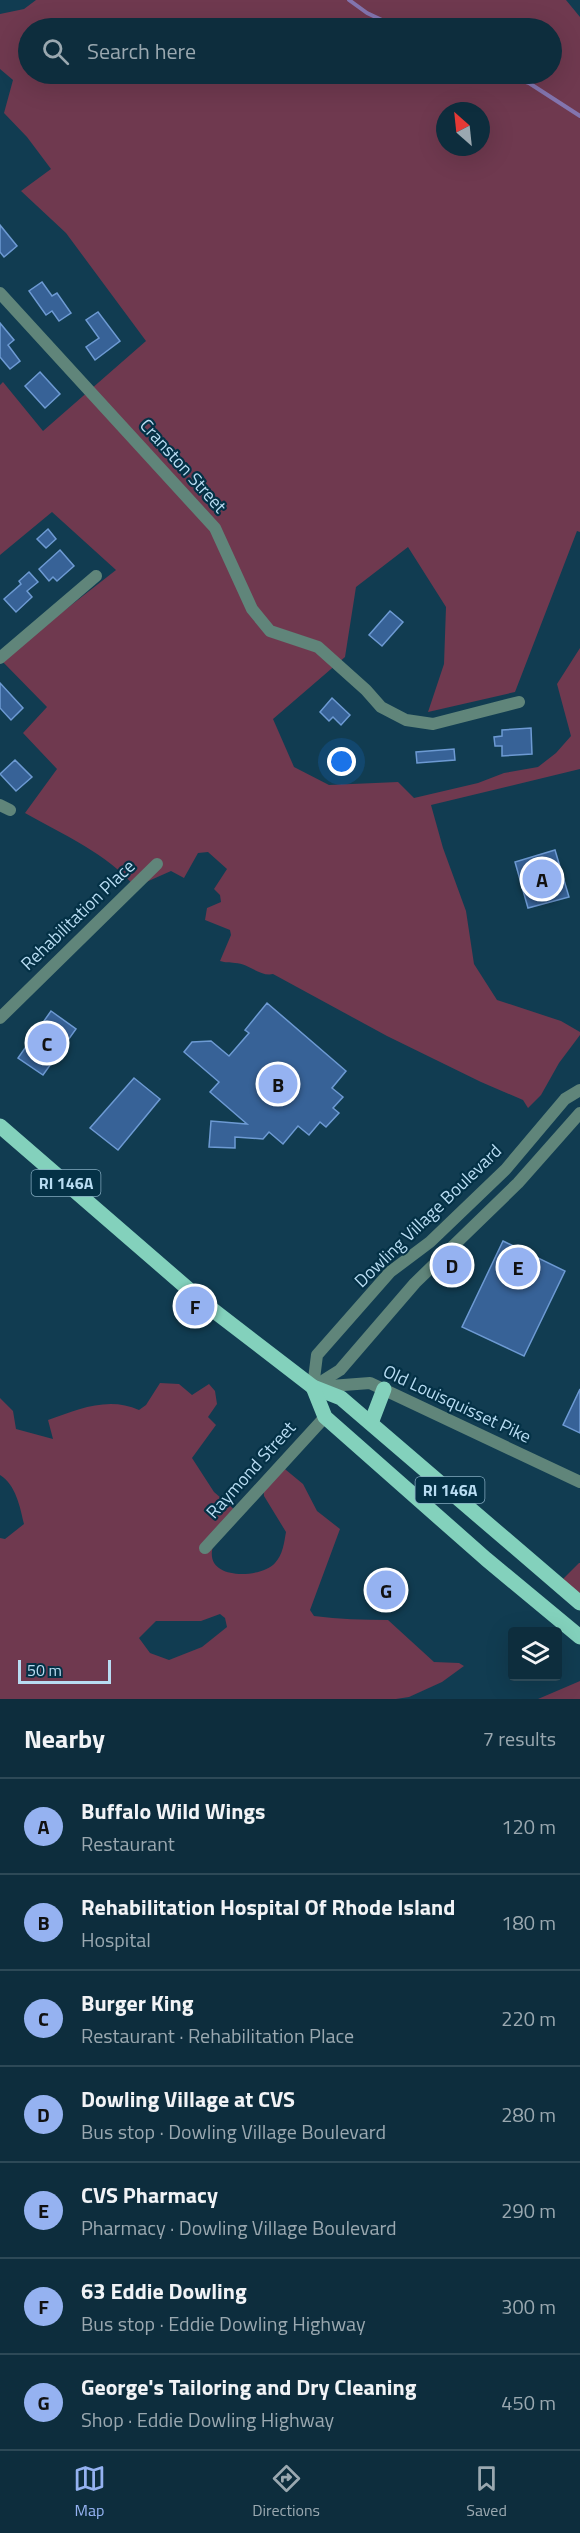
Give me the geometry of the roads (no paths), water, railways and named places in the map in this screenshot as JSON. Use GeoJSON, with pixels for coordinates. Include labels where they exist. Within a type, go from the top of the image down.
{"type":"FeatureCollection","features":[{"type":"Feature","properties":{"kind":"main road","name":"RI 146A"},"geometry":{"type":"LineString","coordinates":[[0,1126],[209,1307],[313,1388],[341,1398],[580,1603]]}},
{"type":"Feature","properties":{"kind":"main road","name":"RI 146A"},"geometry":{"type":"LineString","coordinates":[[313,1388],[325,1417],[580,1637]]}},
{"type":"Feature","properties":{"kind":"main road"},"geometry":{"type":"LineString","coordinates":[[371,1423],[384,1389]]}},
{"type":"Feature","properties":{"kind":"street","name":"Cranston Street"},"geometry":{"type":"LineString","coordinates":[[0,293],[215,528],[252,609],[270,631],[318,647],[366,690],[381,707],[406,720],[433,724],[519,702]]}},
{"type":"Feature","properties":{"kind":"street"},"geometry":{"type":"LineString","coordinates":[[0,658],[96,576]]}},
{"type":"Feature","properties":{"kind":"street","name":"Rehabilitation Place"},"geometry":{"type":"LineString","coordinates":[[0,1018],[157,864]]}},
{"type":"Feature","properties":{"kind":"street","name":"Dowling Village Boulevard"},"geometry":{"type":"LineString","coordinates":[[313,1388],[317,1355],[390,1272],[430,1242],[506,1170],[565,1099],[580,1090]]}},
{"type":"Feature","properties":{"kind":"street","name":"Dowling Village Boulevard"},"geometry":{"type":"LineString","coordinates":[[313,1388],[340,1370],[415,1283],[518,1183],[580,1113]]}},
{"type":"Feature","properties":{"kind":"street","name":"Old Louisquisset Pike"},"geometry":{"type":"LineString","coordinates":[[313,1388],[370,1383],[580,1482]]}},
{"type":"Feature","properties":{"kind":"street","name":"Raymond Street"},"geometry":{"type":"LineString","coordinates":[[205,1548],[325,1417]]}},
{"type":"Feature","properties":{"kind":"waterway"},"geometry":{"type":"LineString","coordinates":[[349,0],[378,18]]}},
{"type":"Feature","properties":{"kind":"waterway"},"geometry":{"type":"LineString","coordinates":[[531,84],[580,116]]}},
{"type":"Feature","properties":{"kind":"place","name":"Buffalo Wild Wings"},"geometry":{"type":"Point","coordinates":[542,879]}},
{"type":"Feature","properties":{"kind":"place","name":"Burger King"},"geometry":{"type":"Point","coordinates":[47,1043]}},
{"type":"Feature","properties":{"kind":"place","name":"Rehabilitation Hospital Of Rhode Island"},"geometry":{"type":"Point","coordinates":[278,1084]}},
{"type":"Feature","properties":{"kind":"place","name":"Dowling Village at CVS"},"geometry":{"type":"Point","coordinates":[452,1265]}},
{"type":"Feature","properties":{"kind":"place","name":"CVS Pharmacy"},"geometry":{"type":"Point","coordinates":[518,1267]}},
{"type":"Feature","properties":{"kind":"place","name":"63 Eddie Dowling"},"geometry":{"type":"Point","coordinates":[195,1306]}},
{"type":"Feature","properties":{"kind":"place","name":"George's Tailoring and Dry Cleaning"},"geometry":{"type":"Point","coordinates":[386,1590]}}]}
